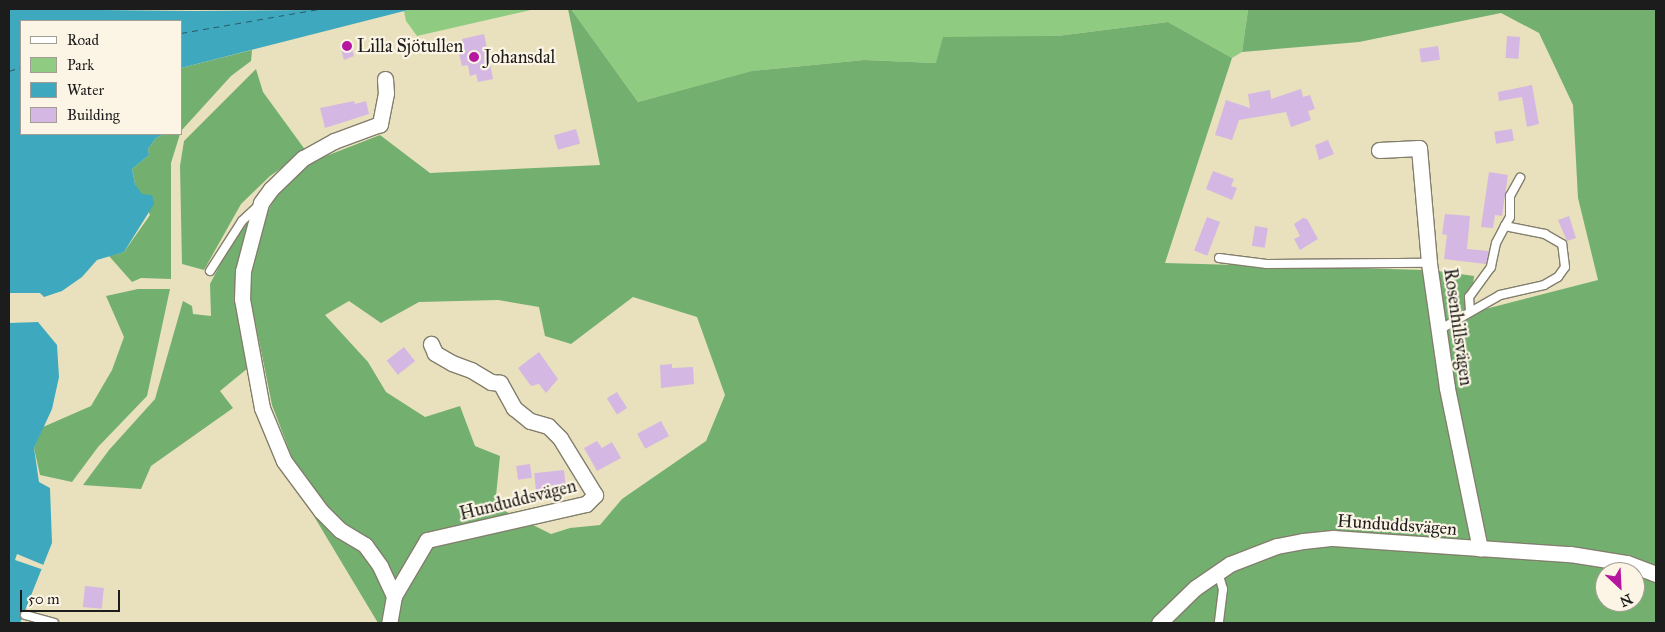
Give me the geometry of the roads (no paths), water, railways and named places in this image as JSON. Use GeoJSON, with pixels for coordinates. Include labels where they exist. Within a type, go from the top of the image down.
{"type":"FeatureCollection","features":[{"type":"Feature","properties":{"kind":"street"},"geometry":{"type":"LineString","coordinates":[[385,79],[386,93],[380,124],[334,141],[303,158],[270,189],[261,203],[243,272],[242,298],[262,408],[284,461],[321,511],[340,530],[365,545],[394,596]]}},
{"type":"Feature","properties":{"kind":"street","name":"Rosenhillsvägen"},"geometry":{"type":"LineString","coordinates":[[1379,150],[1418,148],[1429,263],[1447,388],[1480,549]]}},
{"type":"Feature","properties":{"kind":"street","name":"Hunduddsvägen"},"geometry":{"type":"LineString","coordinates":[[389,623],[394,596],[427,540],[586,504],[595,495],[560,438],[548,426],[530,421],[514,408],[500,383],[491,382],[471,370],[452,363],[435,353],[431,344]]}},
{"type":"Feature","properties":{"kind":"street","name":"Hunduddsvägen"},"geometry":{"type":"LineString","coordinates":[[1158,623],[1218,572],[1254,554],[1303,541],[1333,538],[1601,557],[1627,562],[1656,574]]}},
{"type":"Feature","properties":{"kind":"lane"},"geometry":{"type":"LineString","coordinates":[[1470,310],[1469,297],[1491,267],[1496,243],[1510,217],[1510,196],[1520,178]]}},
{"type":"Feature","properties":{"kind":"lane"},"geometry":{"type":"LineString","coordinates":[[210,271],[242,220],[261,203]]}},
{"type":"Feature","properties":{"kind":"lane"},"geometry":{"type":"LineString","coordinates":[[1439,330],[1470,310],[1500,295],[1544,285],[1558,277],[1566,267],[1562,244],[1545,234],[1505,226]]}},
{"type":"Feature","properties":{"kind":"lane"},"geometry":{"type":"LineString","coordinates":[[1219,258],[1267,264],[1429,263]]}},
{"type":"Feature","properties":{"kind":"lane"},"geometry":{"type":"LineString","coordinates":[[1218,572],[1223,588],[1219,623]]}},
{"type":"Feature","properties":{"kind":"lane"},"geometry":{"type":"LineString","coordinates":[[25,615],[54,623]]}},
{"type":"Feature","properties":{"kind":"water"},"geometry":{"type":"Polygon","coordinates":[[[9,9],[192,11],[412,9],[182,68],[182,20],[20,20],[20,135],[163,135],[156,138],[148,149],[149,155],[132,169],[135,184],[142,194],[152,195],[154,204],[124,252],[97,260],[82,277],[62,291],[44,297],[40,293],[9,293],[9,9]]]}},
{"type":"Feature","properties":{"kind":"water"},"geometry":{"type":"Polygon","coordinates":[[[38,322],[57,345],[59,377],[52,409],[34,448],[39,482],[50,488],[52,543],[20,623],[9,623],[9,323],[38,322]]]}},
{"type":"Feature","properties":{"kind":"place","name":"Lilla Sjötullen"},"geometry":{"type":"Point","coordinates":[347,46]}},
{"type":"Feature","properties":{"kind":"place","name":"Johansdal"},"geometry":{"type":"Point","coordinates":[474,57]}}]}
